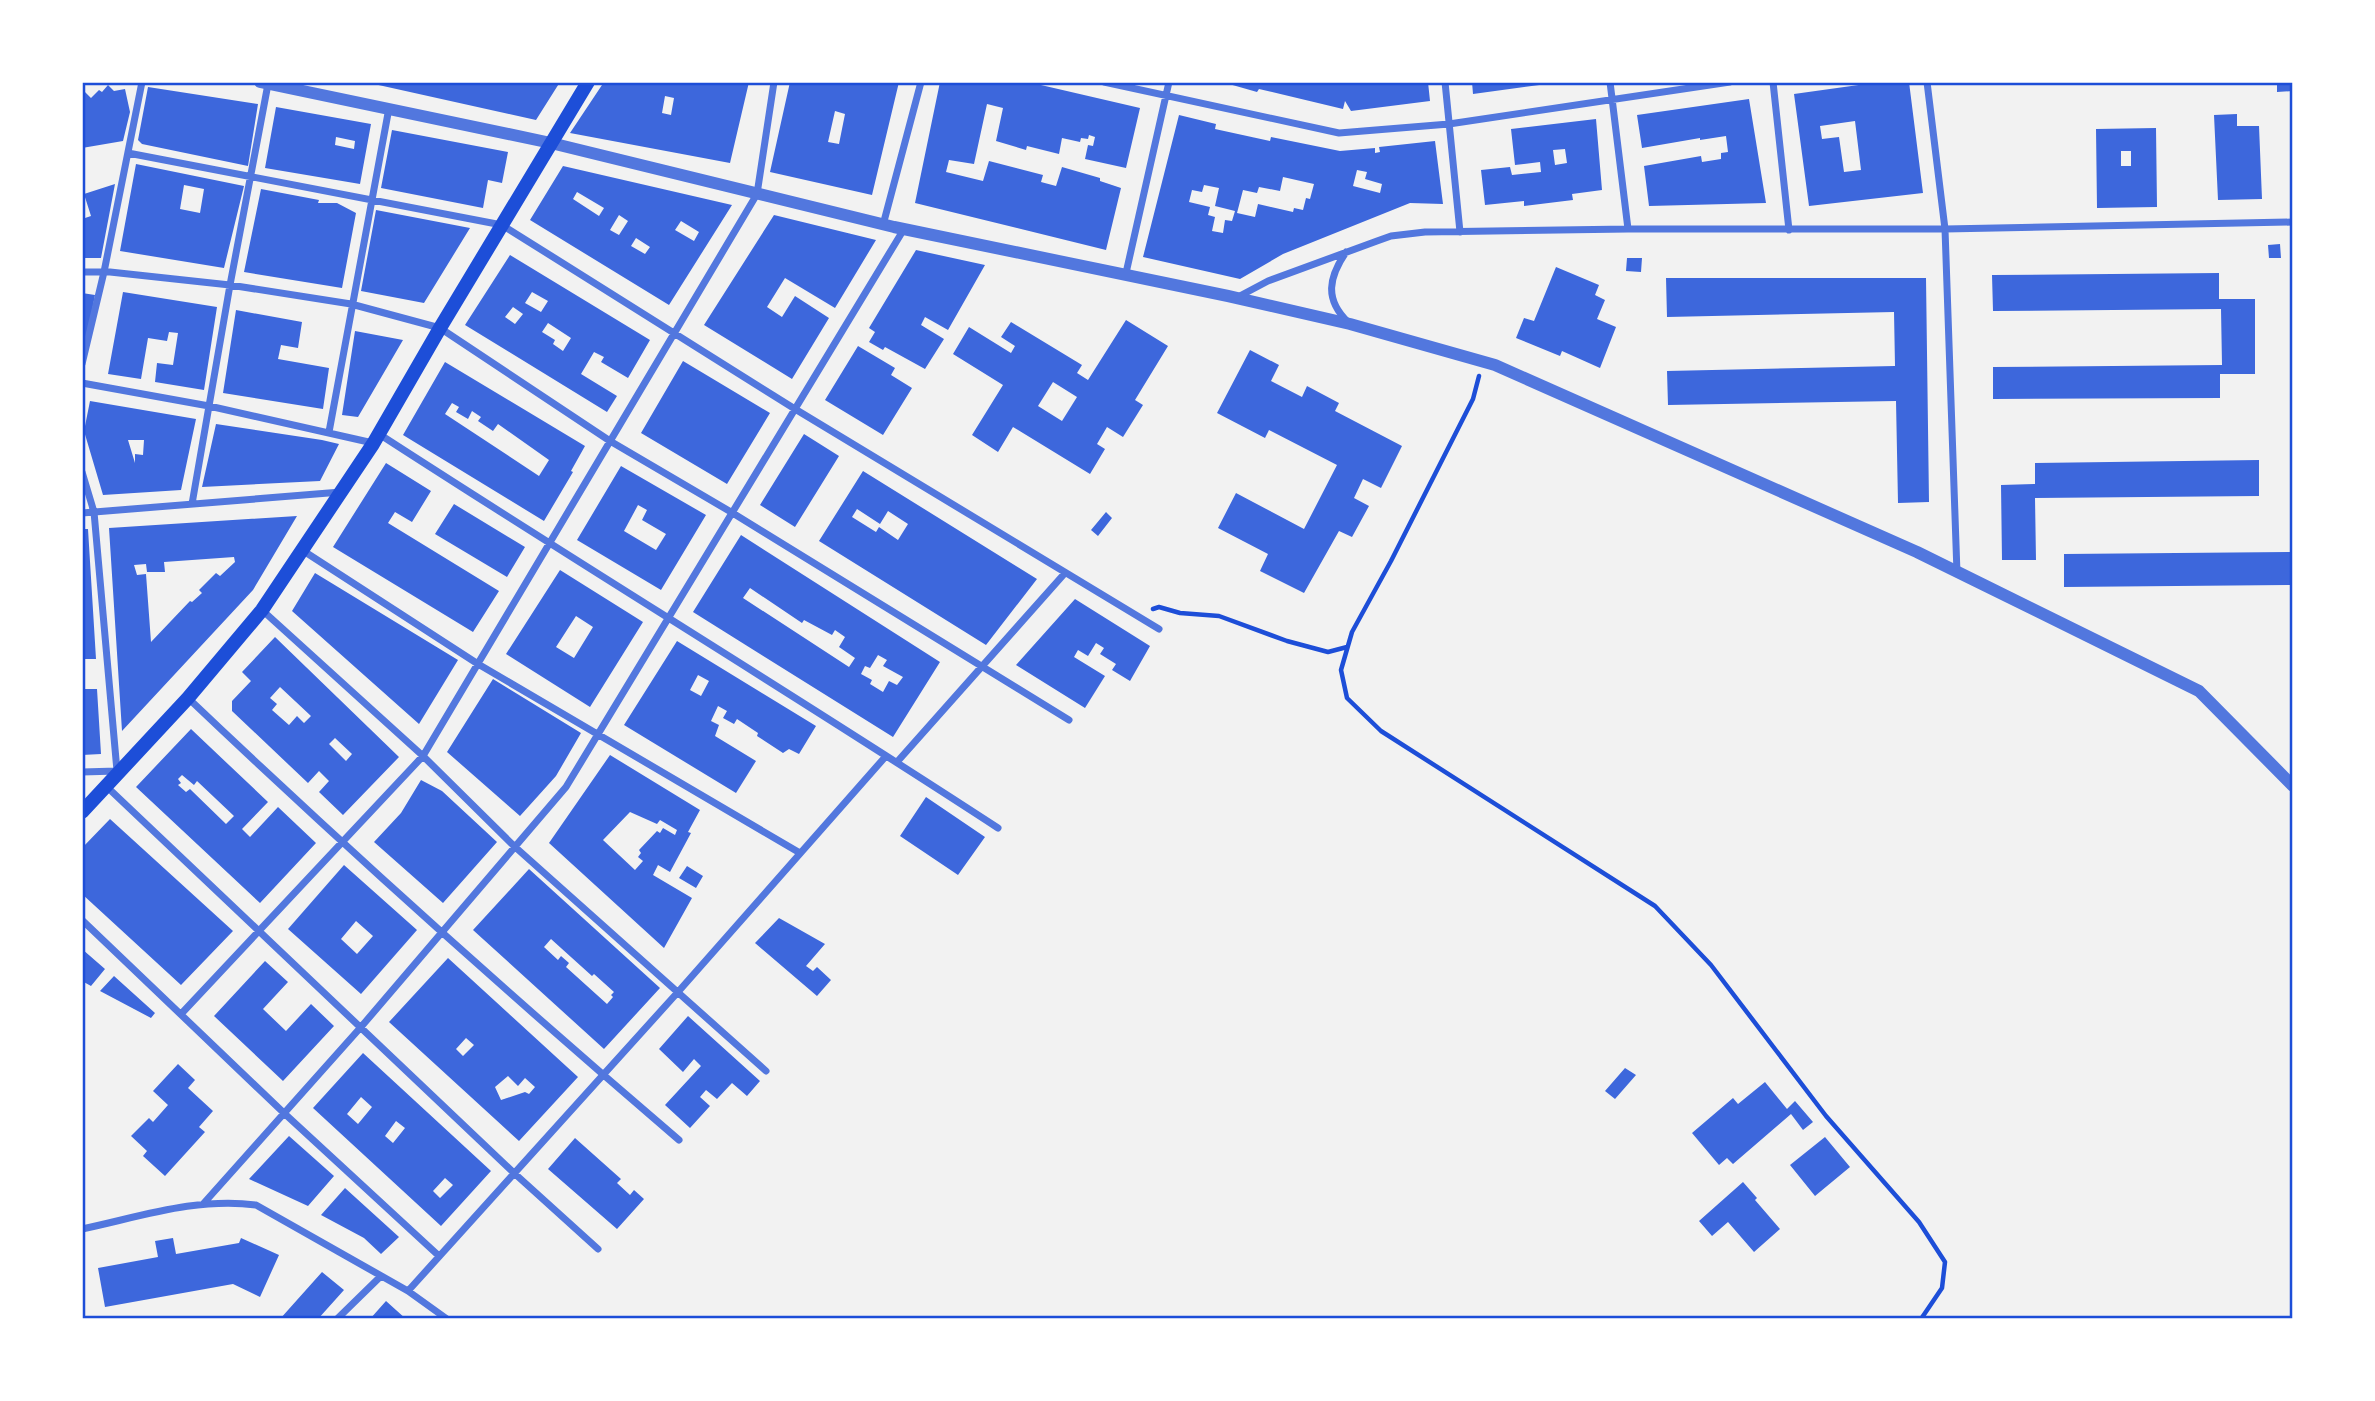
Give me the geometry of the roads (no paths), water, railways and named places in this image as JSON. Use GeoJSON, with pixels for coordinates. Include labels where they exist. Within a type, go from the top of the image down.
{"type":"FeatureCollection","features":[{"type":"Feature","properties":{"kind":"main road"},"geometry":{"type":"LineString","coordinates":[[82,812],[117,771],[188,698],[262,610],[376,439],[588,82]]}},
{"type":"Feature","properties":{"kind":"street"},"geometry":{"type":"LineString","coordinates":[[82,364],[104,272],[142,82]]}},
{"type":"Feature","properties":{"kind":"street"},"geometry":{"type":"LineString","coordinates":[[182,1013],[423,756],[757,194],[774,82]]}},
{"type":"Feature","properties":{"kind":"street"},"geometry":{"type":"LineString","coordinates":[[883,225],[921,82]]}},
{"type":"Feature","properties":{"kind":"street"},"geometry":{"type":"LineString","coordinates":[[1104,82],[1339,133],[1449,124],[1730,82]]}},
{"type":"Feature","properties":{"kind":"street"},"geometry":{"type":"LineString","coordinates":[[1126,273],[1169,82]]}},
{"type":"Feature","properties":{"kind":"street"},"geometry":{"type":"LineString","coordinates":[[1445,82],[1460,232]]}},
{"type":"Feature","properties":{"kind":"street"},"geometry":{"type":"LineString","coordinates":[[1610,82],[1628,229]]}},
{"type":"Feature","properties":{"kind":"street"},"geometry":{"type":"LineString","coordinates":[[1773,82],[1789,230]]}},
{"type":"Feature","properties":{"kind":"street"},"geometry":{"type":"LineString","coordinates":[[1927,82],[1945,229],[1957,574]]}},
{"type":"Feature","properties":{"kind":"street"},"geometry":{"type":"LineString","coordinates":[[192,504],[251,177],[264,83],[551,144],[883,225],[1126,273],[1350,324],[1483,362],[1904,547],[2199,691],[2293,786]]}},
{"type":"Feature","properties":{"kind":"street"},"geometry":{"type":"LineString","coordinates":[[329,432],[389,108]]}},
{"type":"Feature","properties":{"kind":"street"},"geometry":{"type":"LineString","coordinates":[[128,153],[502,225],[795,409],[1160,629]]}},
{"type":"Feature","properties":{"kind":"street"},"geometry":{"type":"LineString","coordinates":[[1236,298],[1268,281],[1391,236],[1425,232],[1945,229],[2293,222]]}},
{"type":"Feature","properties":{"kind":"street"},"geometry":{"type":"LineString","coordinates":[[204,1203],[285,1114],[566,787],[904,229]]}},
{"type":"Feature","properties":{"kind":"street"},"geometry":{"type":"LineString","coordinates":[[1346,252],[1335,269],[1331,288],[1332,299],[1339,313],[1350,324]]}},
{"type":"Feature","properties":{"kind":"street"},"geometry":{"type":"LineString","coordinates":[[82,272],[230,285],[351,304],[440,328],[610,441],[732,512],[1069,720]]}},
{"type":"Feature","properties":{"kind":"street"},"geometry":{"type":"LineString","coordinates":[[82,383],[376,439],[667,618],[998,828]]}},
{"type":"Feature","properties":{"kind":"street"},"geometry":{"type":"LineString","coordinates":[[82,472],[94,512],[117,771],[82,772]]}},
{"type":"Feature","properties":{"kind":"street"},"geometry":{"type":"LineString","coordinates":[[82,513],[341,492]]}},
{"type":"Feature","properties":{"kind":"street"},"geometry":{"type":"LineString","coordinates":[[301,549],[478,664],[800,853]]}},
{"type":"Feature","properties":{"kind":"street"},"geometry":{"type":"LineString","coordinates":[[897,762],[1065,572]]}},
{"type":"Feature","properties":{"kind":"street"},"geometry":{"type":"LineString","coordinates":[[262,610],[423,756],[514,846],[766,1070]]}},
{"type":"Feature","properties":{"kind":"street"},"geometry":{"type":"LineString","coordinates":[[188,698],[341,843],[679,1140]]}},
{"type":"Feature","properties":{"kind":"street"},"geometry":{"type":"LineString","coordinates":[[408,1291],[678,992],[886,755]]}},
{"type":"Feature","properties":{"kind":"street"},"geometry":{"type":"LineString","coordinates":[[106,786],[514,1173],[598,1249]]}},
{"type":"Feature","properties":{"kind":"street"},"geometry":{"type":"LineString","coordinates":[[82,920],[285,1114],[439,1256]]}},
{"type":"Feature","properties":{"kind":"street"},"geometry":{"type":"LineString","coordinates":[[82,1229],[204,1203],[233,1202],[256,1205],[408,1291],[447,1319]]}},
{"type":"Feature","properties":{"kind":"street"},"geometry":{"type":"LineString","coordinates":[[337,1319],[381,1276]]}}]}
